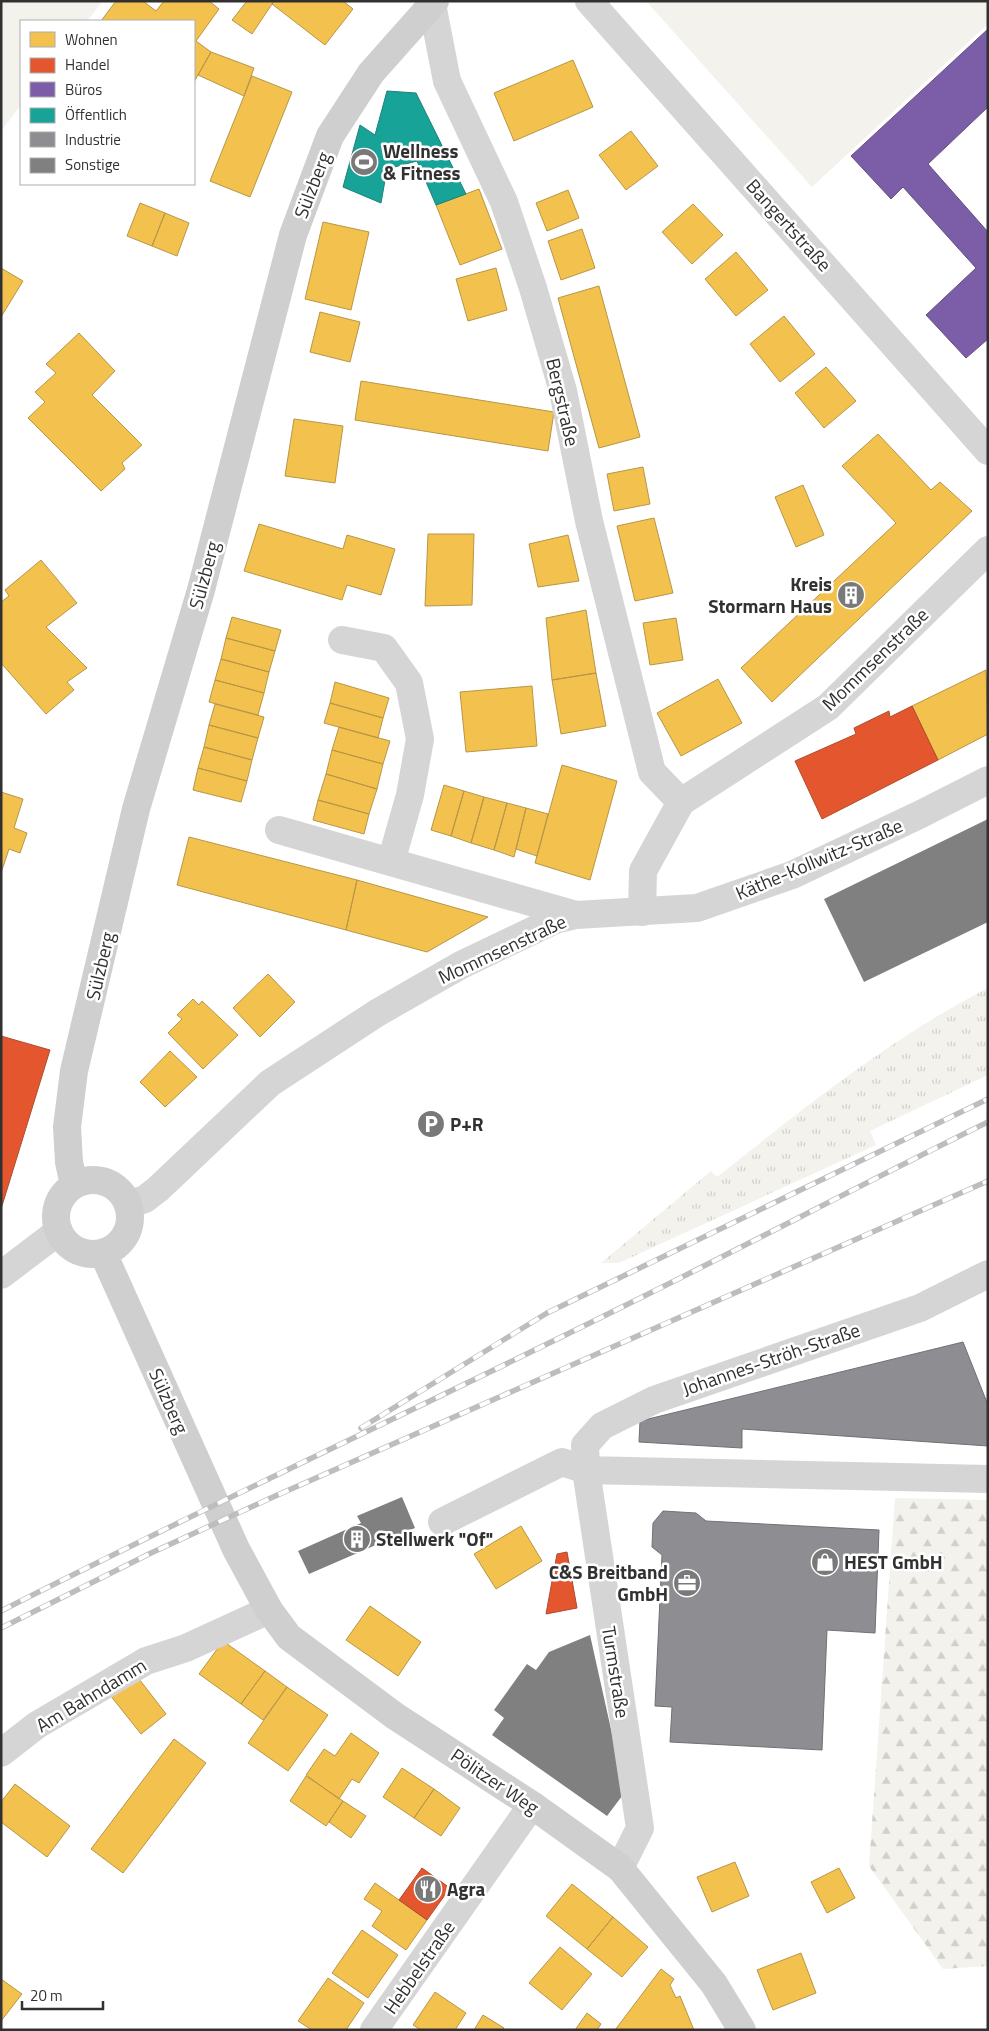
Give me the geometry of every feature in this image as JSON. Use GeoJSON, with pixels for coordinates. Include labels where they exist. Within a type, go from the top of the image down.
{"type":"FeatureCollection","features":[{"type":"Feature","properties":{"kind":"street","name":"Bangertstraße"},"geometry":{"type":"LineString","coordinates":[[589,1],[988,450]]}},
{"type":"Feature","properties":{"kind":"street","name":"Bergstraße"},"geometry":{"type":"LineString","coordinates":[[433,3],[447,81],[504,202],[541,316],[563,392],[588,521],[652,772],[681,802]]}},
{"type":"Feature","properties":{"kind":"street","name":"Sülzberg"},"geometry":{"type":"LineString","coordinates":[[74,1185],[69,1162],[67,1128],[74,1070],[136,809],[201,590],[293,235],[330,136],[371,73],[433,3]]}},
{"type":"Feature","properties":{"kind":"street","name":"Mommsenstraße"},"geometry":{"type":"LineString","coordinates":[[128,1205],[145,1198],[158,1189],[270,1083],[377,1013],[461,965],[555,920],[576,915],[642,912],[643,870],[681,802],[828,707],[988,550]]}},
{"type":"Feature","properties":{"kind":"street"},"geometry":{"type":"LineString","coordinates":[[342,640],[384,648],[409,683],[420,739],[410,795],[391,862]]}},
{"type":"Feature","properties":{"kind":"street","name":"Käthe-Kollwitz-Straße"},"geometry":{"type":"LineString","coordinates":[[642,912],[697,908],[792,875],[920,815],[988,780]]}},
{"type":"Feature","properties":{"kind":"street"},"geometry":{"type":"LineString","coordinates":[[279,830],[576,915]]}},
{"type":"Feature","properties":{"kind":"street"},"geometry":{"type":"LineString","coordinates":[[95,1180],[106,1182],[124,1195],[128,1205],[130,1217],[128,1229],[118,1244],[103,1253],[92,1254],[72,1248],[59,1231],[56,1221],[60,1200],[74,1185],[95,1180]]}},
{"type":"Feature","properties":{"kind":"street"},"geometry":{"type":"LineString","coordinates":[[1,1275],[59,1231]]}},
{"type":"Feature","properties":{"kind":"street","name":"Sülzberg"},"geometry":{"type":"LineString","coordinates":[[103,1253],[236,1549]]}},
{"type":"Feature","properties":{"kind":"street","name":"Johannes-Ströh-Straße"},"geometry":{"type":"LineString","coordinates":[[586,1470],[585,1445],[602,1426],[654,1400],[920,1308],[988,1274]]}},
{"type":"Feature","properties":{"kind":"street"},"geometry":{"type":"LineString","coordinates":[[442,1522],[562,1462],[586,1470],[988,1479]]}},
{"type":"Feature","properties":{"kind":"street","name":"Turmstraße"},"geometry":{"type":"LineString","coordinates":[[586,1470],[640,1828],[620,1868]]}},
{"type":"Feature","properties":{"kind":"street","name":"Pölitzer Weg"},"geometry":{"type":"LineString","coordinates":[[236,1549],[269,1610],[289,1637],[395,1716],[532,1805],[620,1868],[714,1984],[742,2030]]}},
{"type":"Feature","properties":{"kind":"street","name":"Am Bahndamm"},"geometry":{"type":"LineString","coordinates":[[1,1753],[37,1725],[146,1661],[186,1648],[269,1610]]}},
{"type":"Feature","properties":{"kind":"street","name":"Hebbelstraße"},"geometry":{"type":"LineString","coordinates":[[374,2030],[532,1805]]}},
{"type":"Feature","properties":{"kind":"green space"},"geometry":{"type":"Polygon","coordinates":[[[1,1],[103,1],[88,20],[20,20],[20,106],[1,131],[1,1]]]}},
{"type":"Feature","properties":{"kind":"green space"},"geometry":{"type":"Polygon","coordinates":[[[646,1],[988,1],[988,24],[812,187],[646,1]]]}},
{"type":"Feature","properties":{"kind":"green space"},"geometry":{"type":"Polygon","coordinates":[[[988,988],[988,1075],[870,1131],[876,1145],[619,1263],[601,1263],[711,1171],[717,1177],[815,1100],[882,1052],[916,1029],[988,988]]]}},
{"type":"Feature","properties":{"kind":"green space"},"geometry":{"type":"Polygon","coordinates":[[[895,1498],[988,1500],[988,1966],[943,1969],[869,1866],[895,1498]]]}},
{"type":"Feature","properties":{"kind":"building: Wohnen"},"geometry":{"type":"Polygon","coordinates":[[[116,1],[143,1],[156,11],[164,1],[209,1],[219,9],[196,41],[211,52],[195,80],[195,20],[102,20],[116,1]]]}},
{"type":"Feature","properties":{"kind":"building: Wohnen"},"geometry":{"type":"Polygon","coordinates":[[[247,1],[274,1],[252,34],[232,20],[247,1]]]}},
{"type":"Feature","properties":{"kind":"building: Wohnen"},"geometry":{"type":"Polygon","coordinates":[[[274,1],[343,1],[353,9],[325,45],[272,4],[274,1]]]}},
{"type":"Feature","properties":{"kind":"building: Wohnen"},"geometry":{"type":"Polygon","coordinates":[[[211,52],[254,68],[244,96],[198,75],[211,52]]]}},
{"type":"Feature","properties":{"kind":"building: Wohnen"},"geometry":{"type":"Polygon","coordinates":[[[573,60],[593,107],[514,141],[494,93],[573,60]]]}},
{"type":"Feature","properties":{"kind":"building: Wohnen"},"geometry":{"type":"Polygon","coordinates":[[[252,76],[292,92],[250,197],[210,181],[252,76]]]}},
{"type":"Feature","properties":{"kind":"building: Wohnen"},"geometry":{"type":"Polygon","coordinates":[[[631,131],[658,166],[626,190],[599,155],[631,131]]]}},
{"type":"Feature","properties":{"kind":"building: Wohnen"},"geometry":{"type":"Polygon","coordinates":[[[479,189],[502,249],[460,265],[436,205],[479,189]]]}},
{"type":"Feature","properties":{"kind":"building: Wohnen"},"geometry":{"type":"Polygon","coordinates":[[[568,190],[579,218],[547,231],[536,203],[568,190]]]}},
{"type":"Feature","properties":{"kind":"building: Wohnen"},"geometry":{"type":"Polygon","coordinates":[[[140,203],[165,213],[152,246],[127,236],[140,203]]]}},
{"type":"Feature","properties":{"kind":"building: Wohnen"},"geometry":{"type":"Polygon","coordinates":[[[693,204],[723,235],[692,264],[662,232],[693,204]]]}},
{"type":"Feature","properties":{"kind":"building: Wohnen"},"geometry":{"type":"Polygon","coordinates":[[[165,213],[189,223],[177,256],[152,246],[165,213]]]}},
{"type":"Feature","properties":{"kind":"building: Wohnen"},"geometry":{"type":"Polygon","coordinates":[[[323,222],[369,232],[351,310],[305,299],[323,222]]]}},
{"type":"Feature","properties":{"kind":"building: Wohnen"},"geometry":{"type":"Polygon","coordinates":[[[582,229],[595,268],[561,280],[548,241],[582,229]]]}},
{"type":"Feature","properties":{"kind":"building: Wohnen"},"geometry":{"type":"Polygon","coordinates":[[[736,252],[768,290],[736,316],[705,279],[736,252]]]}},
{"type":"Feature","properties":{"kind":"building: Wohnen"},"geometry":{"type":"Polygon","coordinates":[[[1,268],[23,281],[1,317],[1,268]]]}},
{"type":"Feature","properties":{"kind":"building: Wohnen"},"geometry":{"type":"Polygon","coordinates":[[[496,268],[507,310],[468,321],[456,279],[496,268]]]}},
{"type":"Feature","properties":{"kind":"building: Wohnen"},"geometry":{"type":"Polygon","coordinates":[[[599,286],[640,437],[599,448],[558,298],[599,286]]]}},
{"type":"Feature","properties":{"kind":"building: Wohnen"},"geometry":{"type":"Polygon","coordinates":[[[320,312],[360,322],[350,362],[310,352],[320,312]]]}},
{"type":"Feature","properties":{"kind":"building: Wohnen"},"geometry":{"type":"Polygon","coordinates":[[[784,316],[815,354],[780,382],[750,344],[784,316]]]}},
{"type":"Feature","properties":{"kind":"building: Wohnen"},"geometry":{"type":"Polygon","coordinates":[[[79,333],[115,371],[92,395],[142,445],[122,463],[125,469],[101,491],[28,418],[45,402],[35,392],[56,373],[46,364],[79,333]]]}},
{"type":"Feature","properties":{"kind":"building: Wohnen"},"geometry":{"type":"Polygon","coordinates":[[[826,367],[856,401],[824,428],[795,393],[826,367]]]}},
{"type":"Feature","properties":{"kind":"building: Wohnen"},"geometry":{"type":"Polygon","coordinates":[[[361,381],[554,412],[548,451],[355,420],[361,381]]]}},
{"type":"Feature","properties":{"kind":"building: Wohnen"},"geometry":{"type":"Polygon","coordinates":[[[294,419],[343,426],[335,483],[285,476],[294,419]]]}},
{"type":"Feature","properties":{"kind":"building: Wohnen","name":"Kreis Stormarn Haus"},"geometry":{"type":"Polygon","coordinates":[[[878,434],[931,490],[940,482],[972,511],[772,702],[741,668],[896,523],[842,466],[878,434]]]}},
{"type":"Feature","properties":{"kind":"building: Wohnen"},"geometry":{"type":"Polygon","coordinates":[[[643,467],[650,504],[614,511],[607,474],[643,467]]]}},
{"type":"Feature","properties":{"kind":"building: Wohnen"},"geometry":{"type":"Polygon","coordinates":[[[803,485],[824,535],[796,547],[775,497],[803,485]]]}},
{"type":"Feature","properties":{"kind":"building: Wohnen"},"geometry":{"type":"Polygon","coordinates":[[[654,518],[673,593],[635,601],[617,526],[654,518]]]}},
{"type":"Feature","properties":{"kind":"building: Wohnen"},"geometry":{"type":"Polygon","coordinates":[[[259,524],[343,549],[347,535],[395,549],[381,595],[347,585],[342,600],[244,571],[259,524]]]}},
{"type":"Feature","properties":{"kind":"building: Wohnen"},"geometry":{"type":"Polygon","coordinates":[[[428,534],[474,534],[472,605],[425,606],[428,534]]]}},
{"type":"Feature","properties":{"kind":"building: Wohnen"},"geometry":{"type":"Polygon","coordinates":[[[568,535],[579,581],[538,587],[529,544],[568,535]]]}},
{"type":"Feature","properties":{"kind":"building: Wohnen"},"geometry":{"type":"Polygon","coordinates":[[[41,560],[77,603],[46,627],[87,668],[67,682],[74,690],[46,714],[1,663],[1,602],[9,596],[5,590],[41,560]]]}},
{"type":"Feature","properties":{"kind":"building: Wohnen"},"geometry":{"type":"Polygon","coordinates":[[[586,610],[596,673],[552,680],[546,618],[586,610]]]}},
{"type":"Feature","properties":{"kind":"building: Wohnen"},"geometry":{"type":"Polygon","coordinates":[[[232,617],[281,630],[275,651],[226,638],[232,617]]]}},
{"type":"Feature","properties":{"kind":"building: Wohnen"},"geometry":{"type":"Polygon","coordinates":[[[676,618],[683,660],[650,665],[643,623],[676,618]]]}},
{"type":"Feature","properties":{"kind":"building: Wohnen"},"geometry":{"type":"Polygon","coordinates":[[[226,638],[275,651],[269,672],[221,659],[226,638]]]}},
{"type":"Feature","properties":{"kind":"building: Wohnen"},"geometry":{"type":"Polygon","coordinates":[[[221,659],[269,672],[264,693],[215,680],[221,659]]]}},
{"type":"Feature","properties":{"kind":"building: Wohnen"},"geometry":{"type":"Polygon","coordinates":[[[986,670],[988,734],[938,760],[912,706],[986,670]]]}},
{"type":"Feature","properties":{"kind":"building: Wohnen"},"geometry":{"type":"Polygon","coordinates":[[[596,673],[606,726],[561,734],[552,680],[596,673]]]}},
{"type":"Feature","properties":{"kind":"building: Wohnen"},"geometry":{"type":"Polygon","coordinates":[[[718,679],[742,723],[681,756],[657,713],[718,679]]]}},
{"type":"Feature","properties":{"kind":"building: Wohnen"},"geometry":{"type":"Polygon","coordinates":[[[215,680],[264,693],[258,715],[209,702],[215,680]]]}},
{"type":"Feature","properties":{"kind":"building: Wohnen"},"geometry":{"type":"Polygon","coordinates":[[[335,682],[389,698],[383,718],[330,703],[335,682]]]}},
{"type":"Feature","properties":{"kind":"building: Wohnen"},"geometry":{"type":"Polygon","coordinates":[[[532,686],[537,746],[466,752],[460,692],[532,686]]]}},
{"type":"Feature","properties":{"kind":"building: Wohnen"},"geometry":{"type":"Polygon","coordinates":[[[330,703],[383,718],[378,738],[324,723],[330,703]]]}},
{"type":"Feature","properties":{"kind":"building: Wohnen"},"geometry":{"type":"Polygon","coordinates":[[[215,704],[264,717],[258,738],[209,725],[215,704]]]}},
{"type":"Feature","properties":{"kind":"building: Wohnen"},"geometry":{"type":"Polygon","coordinates":[[[209,725],[258,738],[252,760],[204,747],[209,725]]]}},
{"type":"Feature","properties":{"kind":"building: Wohnen"},"geometry":{"type":"Polygon","coordinates":[[[339,727],[390,741],[383,764],[332,750],[339,727]]]}},
{"type":"Feature","properties":{"kind":"building: Wohnen"},"geometry":{"type":"Polygon","coordinates":[[[204,747],[252,760],[247,781],[198,768],[204,747]]]}},
{"type":"Feature","properties":{"kind":"building: Wohnen"},"geometry":{"type":"Polygon","coordinates":[[[332,750],[383,764],[377,789],[326,774],[332,750]]]}},
{"type":"Feature","properties":{"kind":"building: Wohnen"},"geometry":{"type":"Polygon","coordinates":[[[562,765],[617,781],[590,880],[535,863],[562,765]]]}},
{"type":"Feature","properties":{"kind":"building: Wohnen"},"geometry":{"type":"Polygon","coordinates":[[[198,768],[247,781],[241,802],[193,790],[198,768]]]}},
{"type":"Feature","properties":{"kind":"building: Wohnen"},"geometry":{"type":"Polygon","coordinates":[[[326,774],[377,789],[369,814],[318,800],[326,774]]]}},
{"type":"Feature","properties":{"kind":"building: Wohnen"},"geometry":{"type":"Polygon","coordinates":[[[444,785],[464,791],[451,836],[431,830],[444,785]]]}},
{"type":"Feature","properties":{"kind":"building: Wohnen"},"geometry":{"type":"Polygon","coordinates":[[[464,791],[484,797],[471,843],[451,836],[464,791]]]}},
{"type":"Feature","properties":{"kind":"building: Wohnen"},"geometry":{"type":"Polygon","coordinates":[[[1,792],[23,799],[14,828],[27,833],[20,853],[9,849],[1,873],[1,792]]]}},
{"type":"Feature","properties":{"kind":"building: Wohnen"},"geometry":{"type":"Polygon","coordinates":[[[484,797],[507,803],[494,850],[471,843],[484,797]]]}},
{"type":"Feature","properties":{"kind":"building: Wohnen"},"geometry":{"type":"Polygon","coordinates":[[[318,800],[369,814],[364,834],[313,820],[318,800]]]}},
{"type":"Feature","properties":{"kind":"building: Wohnen"},"geometry":{"type":"Polygon","coordinates":[[[507,803],[526,808],[514,857],[494,850],[507,803]]]}},
{"type":"Feature","properties":{"kind":"building: Wohnen"},"geometry":{"type":"Polygon","coordinates":[[[526,808],[548,814],[537,856],[516,849],[526,808]]]}},
{"type":"Feature","properties":{"kind":"building: Wohnen"},"geometry":{"type":"Polygon","coordinates":[[[189,837],[357,880],[346,930],[177,885],[189,837]]]}},
{"type":"Feature","properties":{"kind":"building: Wohnen"},"geometry":{"type":"Polygon","coordinates":[[[357,880],[488,917],[427,952],[346,930],[357,880]]]}},
{"type":"Feature","properties":{"kind":"building: Wohnen"},"geometry":{"type":"Polygon","coordinates":[[[268,974],[295,1002],[260,1037],[233,1008],[268,974]]]}},
{"type":"Feature","properties":{"kind":"building: Wohnen"},"geometry":{"type":"Polygon","coordinates":[[[193,999],[199,1005],[202,1001],[238,1035],[203,1069],[168,1033],[182,1019],[177,1015],[193,999]]]}},
{"type":"Feature","properties":{"kind":"building: Wohnen"},"geometry":{"type":"Polygon","coordinates":[[[170,1051],[197,1077],[165,1107],[140,1082],[170,1051]]]}},
{"type":"Feature","properties":{"kind":"building: Wohnen"},"geometry":{"type":"Polygon","coordinates":[[[521,1526],[542,1561],[496,1589],[474,1554],[521,1526]]]}},
{"type":"Feature","properties":{"kind":"building: Wohnen"},"geometry":{"type":"Polygon","coordinates":[[[370,1606],[421,1642],[398,1676],[346,1640],[370,1606]]]}},
{"type":"Feature","properties":{"kind":"building: Wohnen"},"geometry":{"type":"Polygon","coordinates":[[[223,1641],[265,1671],[241,1704],[199,1674],[223,1641]]]}},
{"type":"Feature","properties":{"kind":"building: Wohnen"},"geometry":{"type":"Polygon","coordinates":[[[265,1671],[287,1687],[263,1720],[241,1704],[265,1671]]]}},
{"type":"Feature","properties":{"kind":"building: Wohnen"},"geometry":{"type":"Polygon","coordinates":[[[136,1675],[166,1714],[141,1734],[110,1695],[136,1675]]]}},
{"type":"Feature","properties":{"kind":"building: Wohnen"},"geometry":{"type":"Polygon","coordinates":[[[287,1687],[328,1715],[288,1771],[248,1743],[287,1687]]]}},
{"type":"Feature","properties":{"kind":"building: Wohnen"},"geometry":{"type":"Polygon","coordinates":[[[351,1733],[379,1753],[359,1783],[352,1779],[339,1799],[306,1775],[324,1749],[335,1756],[351,1733]]]}},
{"type":"Feature","properties":{"kind":"building: Wohnen"},"geometry":{"type":"Polygon","coordinates":[[[174,1739],[206,1763],[123,1873],[91,1849],[174,1739]]]}},
{"type":"Feature","properties":{"kind":"building: Wohnen"},"geometry":{"type":"Polygon","coordinates":[[[402,1768],[434,1789],[414,1818],[383,1797],[402,1768]]]}},
{"type":"Feature","properties":{"kind":"building: Wohnen"},"geometry":{"type":"Polygon","coordinates":[[[306,1776],[343,1801],[326,1826],[290,1801],[306,1776]]]}},
{"type":"Feature","properties":{"kind":"building: Wohnen"},"geometry":{"type":"Polygon","coordinates":[[[15,1784],[70,1826],[47,1857],[1,1822],[1,1802],[15,1784]]]}},
{"type":"Feature","properties":{"kind":"building: Wohnen"},"geometry":{"type":"Polygon","coordinates":[[[434,1789],[460,1808],[441,1836],[414,1818],[434,1789]]]}},
{"type":"Feature","properties":{"kind":"building: Wohnen"},"geometry":{"type":"Polygon","coordinates":[[[343,1801],[366,1816],[351,1838],[329,1822],[343,1801]]]}},
{"type":"Feature","properties":{"kind":"building: Wohnen"},"geometry":{"type":"Polygon","coordinates":[[[735,1862],[749,1896],[712,1912],[697,1877],[735,1862]]]}},
{"type":"Feature","properties":{"kind":"building: Wohnen"},"geometry":{"type":"Polygon","coordinates":[[[839,1868],[855,1898],[827,1913],[811,1882],[839,1868]]]}},
{"type":"Feature","properties":{"kind":"building: Wohnen"},"geometry":{"type":"Polygon","coordinates":[[[375,1883],[427,1920],[406,1950],[372,1926],[382,1911],[364,1899],[375,1883]]]}},
{"type":"Feature","properties":{"kind":"building: Wohnen"},"geometry":{"type":"Polygon","coordinates":[[[572,1884],[613,1917],[587,1949],[546,1916],[572,1884]]]}},
{"type":"Feature","properties":{"kind":"building: Wohnen"},"geometry":{"type":"Polygon","coordinates":[[[613,1917],[648,1947],[622,1977],[587,1949],[613,1917]]]}},
{"type":"Feature","properties":{"kind":"building: Wohnen"},"geometry":{"type":"Polygon","coordinates":[[[362,1930],[398,1955],[368,1998],[332,1973],[362,1930]]]}},
{"type":"Feature","properties":{"kind":"building: Wohnen"},"geometry":{"type":"Polygon","coordinates":[[[560,1947],[592,1974],[562,2010],[529,1983],[560,1947]]]}},
{"type":"Feature","properties":{"kind":"building: Wohnen"},"geometry":{"type":"Polygon","coordinates":[[[801,1953],[816,1993],[773,2010],[757,1970],[801,1953]]]}},
{"type":"Feature","properties":{"kind":"building: Wohnen"},"geometry":{"type":"Polygon","coordinates":[[[661,1969],[674,1979],[670,1985],[676,1998],[680,1996],[694,2030],[615,2030],[661,1969]]]}},
{"type":"Feature","properties":{"kind":"building: Wohnen"},"geometry":{"type":"Polygon","coordinates":[[[328,1978],[364,2003],[346,2030],[312,2030],[298,2021],[328,1978]]]}},
{"type":"Feature","properties":{"kind":"building: Wohnen"},"geometry":{"type":"Polygon","coordinates":[[[1,1979],[22,1994],[1,2021],[1,1979]]]}},
{"type":"Feature","properties":{"kind":"building: Wohnen"},"geometry":{"type":"Polygon","coordinates":[[[435,1992],[466,2013],[455,2030],[421,2030],[413,2025],[435,1992]]]}},
{"type":"Feature","properties":{"kind":"building: Wohnen"},"geometry":{"type":"Polygon","coordinates":[[[587,2013],[601,2024],[597,2030],[575,2030],[587,2013]]]}},
{"type":"Feature","properties":{"kind":"building: Wohnen"},"geometry":{"type":"Polygon","coordinates":[[[483,2015],[504,2028],[503,2030],[474,2030],[483,2015]]]}},
{"type":"Feature","properties":{"kind":"building: Handel"},"geometry":{"type":"Polygon","coordinates":[[[912,706],[938,760],[822,819],[795,761],[856,734],[854,728],[889,711],[890,717],[912,706]]]}},
{"type":"Feature","properties":{"kind":"building: Handel"},"geometry":{"type":"Polygon","coordinates":[[[1,1036],[50,1050],[1,1209],[1,1036]]]}},
{"type":"Feature","properties":{"kind":"building: Handel"},"geometry":{"type":"Polygon","coordinates":[[[567,1552],[577,1608],[546,1614],[557,1554],[567,1552]]]}},
{"type":"Feature","properties":{"kind":"building: Handel"},"geometry":{"type":"Polygon","coordinates":[[[422,1868],[450,1888],[427,1920],[399,1900],[422,1868]]]}},
{"type":"Feature","properties":{"kind":"building: Büros"},"geometry":{"type":"Polygon","coordinates":[[[988,29],[988,107],[928,164],[988,232],[988,339],[966,358],[926,315],[976,268],[903,187],[891,199],[851,156],[988,29]]]}},
{"type":"Feature","properties":{"kind":"building: Öffentlich"},"geometry":{"type":"Polygon","coordinates":[[[387,91],[416,93],[466,194],[436,205],[417,161],[387,169],[381,203],[343,187],[360,125],[375,135],[387,91]]]}},
{"type":"Feature","properties":{"kind":"building: Industrie"},"geometry":{"type":"Polygon","coordinates":[[[963,1342],[988,1405],[988,1446],[742,1429],[742,1448],[639,1442],[640,1421],[963,1342]]]}},
{"type":"Feature","properties":{"kind":"building: Industrie"},"geometry":{"type":"Polygon","coordinates":[[[663,1511],[696,1513],[706,1521],[879,1530],[875,1633],[827,1630],[822,1750],[670,1742],[672,1707],[655,1706],[662,1555],[652,1547],[653,1523],[663,1511]]]}},
{"type":"Feature","properties":{"kind":"building: Sonstige"},"geometry":{"type":"Polygon","coordinates":[[[988,819],[988,922],[864,982],[824,899],[988,819]]]}},
{"type":"Feature","properties":{"kind":"building: Sonstige","name":"Stellwerk \"Of\""},"geometry":{"type":"Polygon","coordinates":[[[402,1497],[415,1528],[309,1574],[298,1551],[361,1523],[357,1516],[402,1497]]]}},
{"type":"Feature","properties":{"kind":"building: Sonstige"},"geometry":{"type":"Polygon","coordinates":[[[590,1635],[625,1792],[607,1816],[492,1735],[504,1718],[494,1710],[527,1664],[536,1670],[549,1652],[590,1635]]]}},
{"type":"Feature","properties":{"kind":"railway"},"geometry":{"type":"LineString","coordinates":[[361,1428],[547,1313],[988,1099]]}},
{"type":"Feature","properties":{"kind":"railway"},"geometry":{"type":"LineString","coordinates":[[1,1611],[711,1263],[988,1122]]}},
{"type":"Feature","properties":{"kind":"railway"},"geometry":{"type":"LineString","coordinates":[[1,1628],[151,1553],[273,1497],[988,1181]]}},
{"type":"Feature","properties":{"kind":"place","name":"Wellness & Fitness"},"geometry":{"type":"Point","coordinates":[364,162]}},
{"type":"Feature","properties":{"kind":"place","name":"Kreis Stormarn Haus"},"geometry":{"type":"Point","coordinates":[851,595]}},
{"type":"Feature","properties":{"kind":"place","name":"P+R"},"geometry":{"type":"Point","coordinates":[431,1124]}},
{"type":"Feature","properties":{"kind":"place","name":"Stellwerk \"Of\""},"geometry":{"type":"Point","coordinates":[357,1539]}},
{"type":"Feature","properties":{"kind":"place","name":"HEST GmbH"},"geometry":{"type":"Point","coordinates":[825,1562]}},
{"type":"Feature","properties":{"kind":"place","name":"C&S Breitband GmbH"},"geometry":{"type":"Point","coordinates":[687,1583]}},
{"type":"Feature","properties":{"kind":"place","name":"Agra"},"geometry":{"type":"Point","coordinates":[428,1889]}}]}
